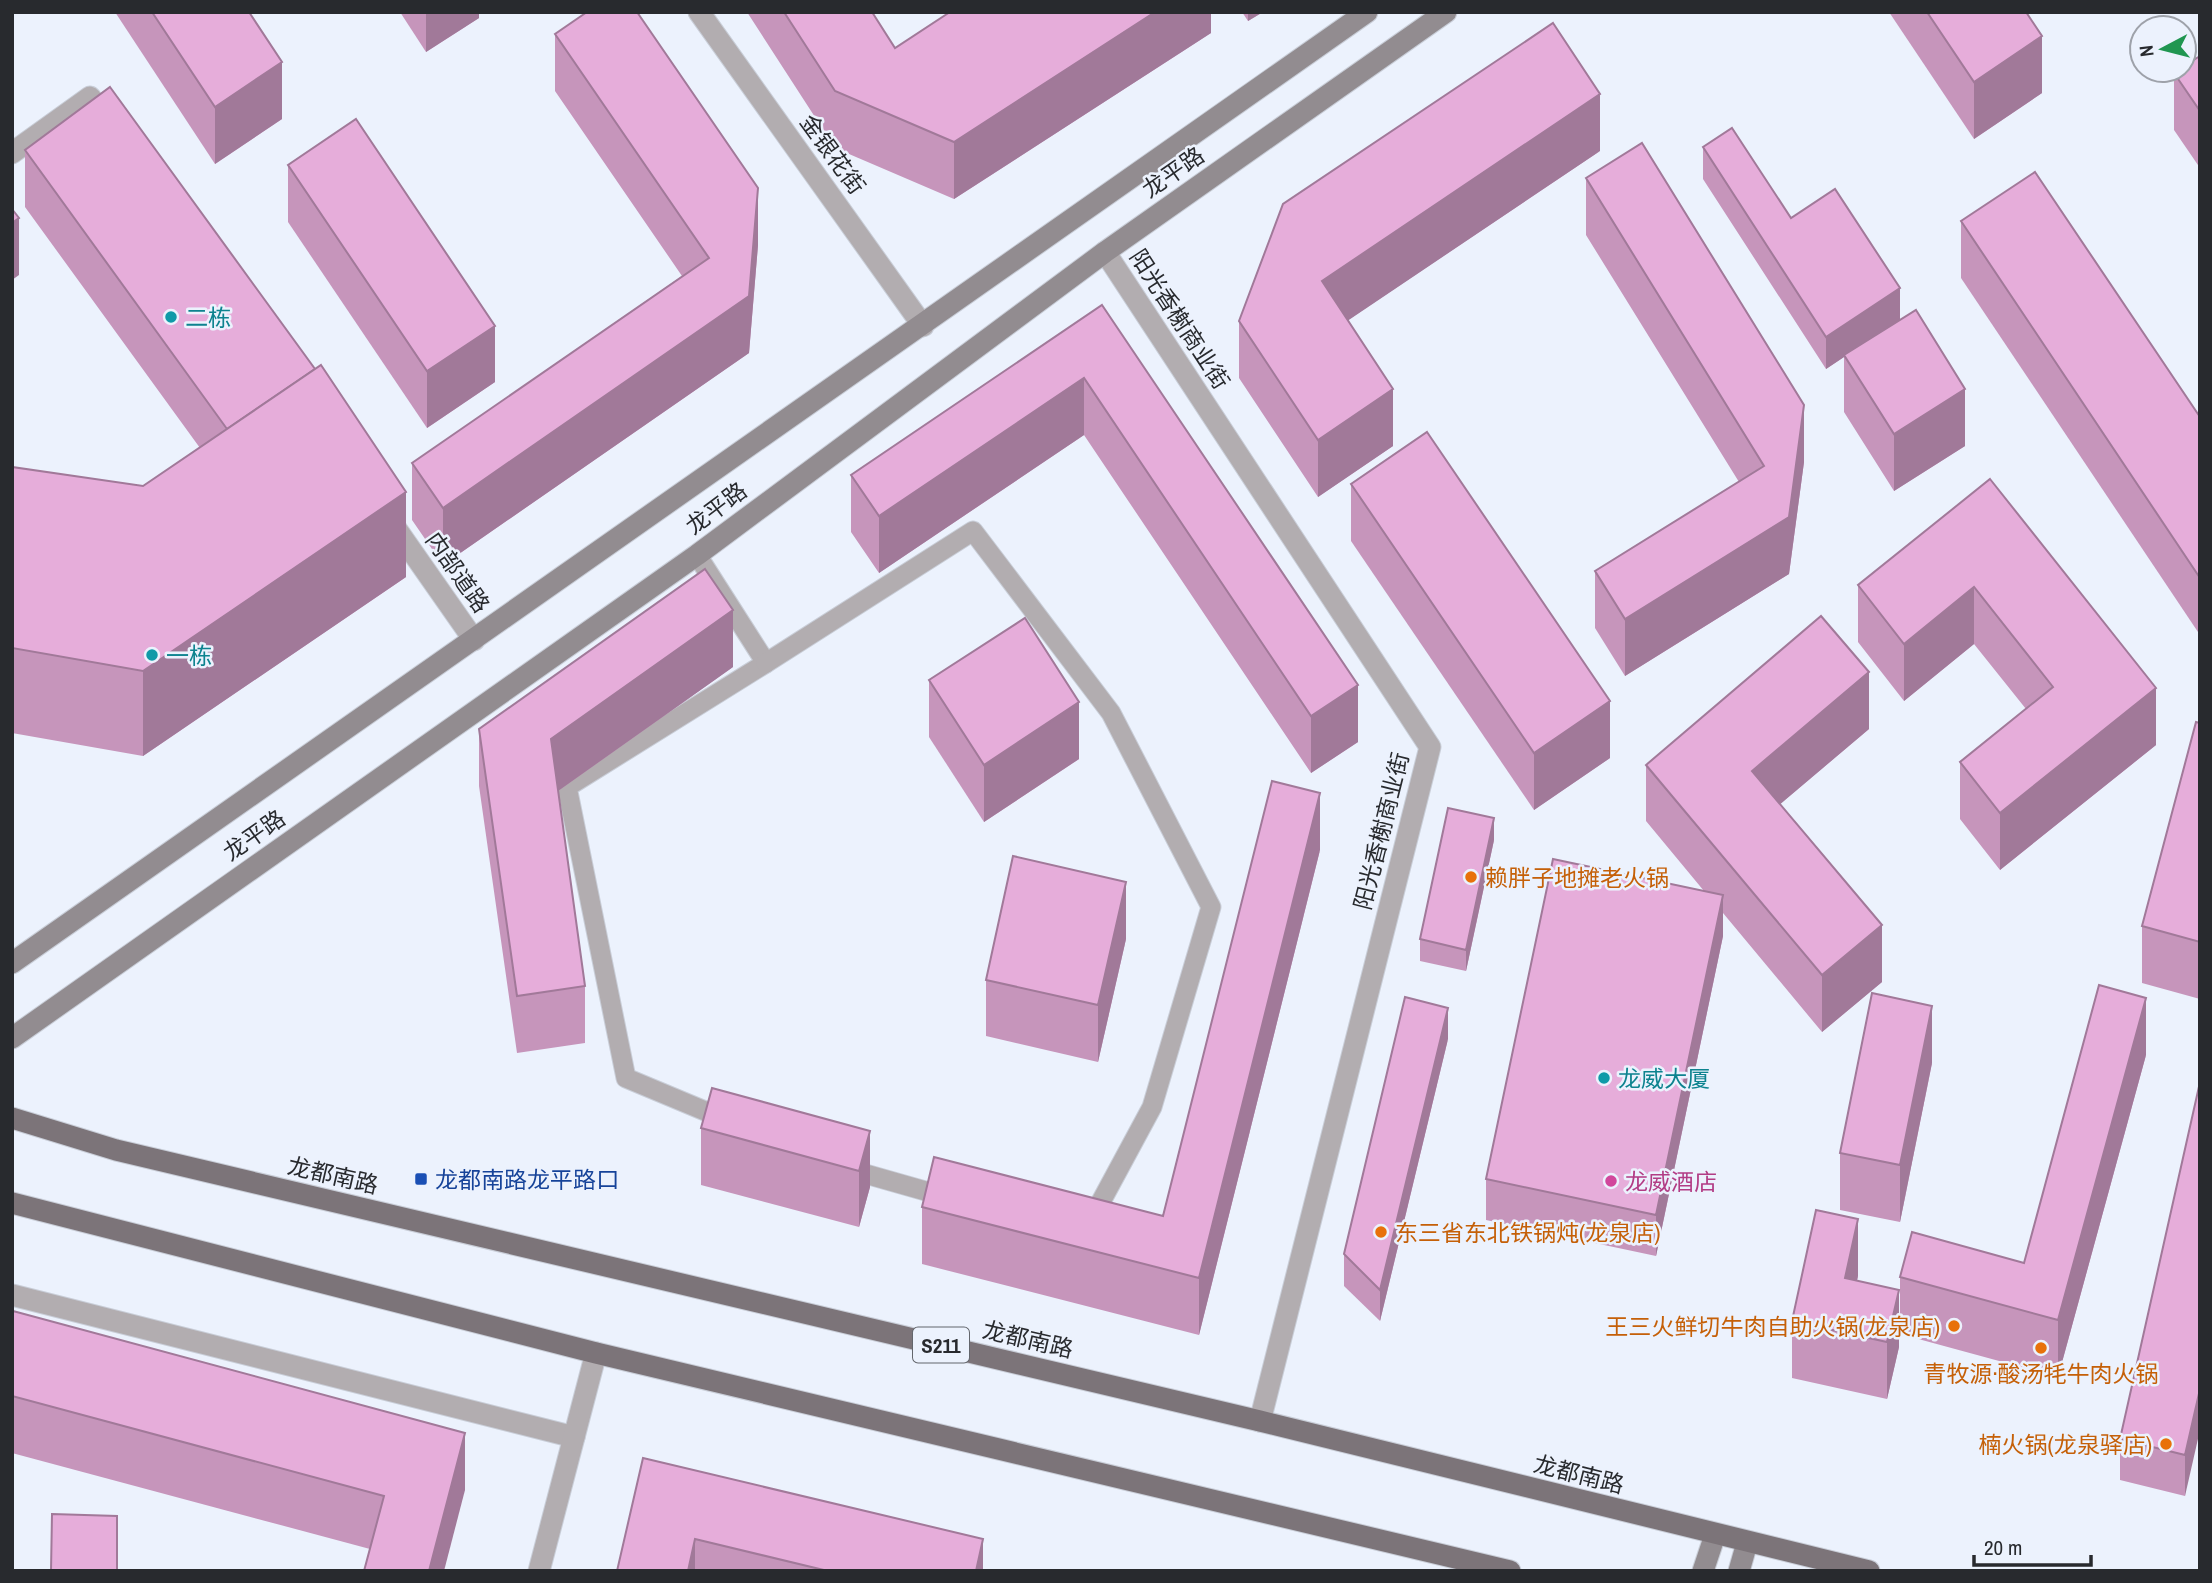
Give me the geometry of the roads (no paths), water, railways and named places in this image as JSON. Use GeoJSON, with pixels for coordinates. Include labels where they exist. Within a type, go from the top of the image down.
{"type":"FeatureCollection","features":[{"type":"Feature","properties":{"kind":"main road","name":"龙都南路"},"geometry":{"type":"LineString","coordinates":[[12,1118],[129,1153],[1260,1421],[1869,1571]]}},
{"type":"Feature","properties":{"kind":"main road"},"geometry":{"type":"LineString","coordinates":[[12,1203],[596,1353],[1510,1571]]}},
{"type":"Feature","properties":{"kind":"street","name":"金银花街"},"geometry":{"type":"LineString","coordinates":[[699,12],[923,326]]}},
{"type":"Feature","properties":{"kind":"street","name":"龙平路"},"geometry":{"type":"LineString","coordinates":[[12,963],[1367,12]]}},
{"type":"Feature","properties":{"kind":"street","name":"龙平路"},"geometry":{"type":"LineString","coordinates":[[12,1038],[697,555],[1104,252],[1446,12]]}},
{"type":"Feature","properties":{"kind":"street"},"geometry":{"type":"LineString","coordinates":[[12,153],[90,97],[122,142]]}},
{"type":"Feature","properties":{"kind":"street","name":"阳光香榭商业街"},"geometry":{"type":"LineString","coordinates":[[1104,252],[1430,747],[1260,1421]]}},
{"type":"Feature","properties":{"kind":"street","name":"内部道路"},"geometry":{"type":"LineString","coordinates":[[382,508],[474,640]]}},
{"type":"Feature","properties":{"kind":"street"},"geometry":{"type":"LineString","coordinates":[[12,1295],[574,1437]]}},
{"type":"Feature","properties":{"kind":"street"},"geometry":{"type":"LineString","coordinates":[[539,1571],[596,1353]]}},
{"type":"Feature","properties":{"kind":"street"},"geometry":{"type":"LineString","coordinates":[[1703,1571],[1715,1535]]}},
{"type":"Feature","properties":{"kind":"street"},"geometry":{"type":"LineString","coordinates":[[1739,1571],[1747,1543]]}},
{"type":"Feature","properties":{"kind":"lane"},"geometry":{"type":"LineString","coordinates":[[750,1130],[626,1078],[566,787],[973,531],[1111,713],[1211,907],[1152,1107],[1083,1235],[1070,1232]]}},
{"type":"Feature","properties":{"kind":"lane"},"geometry":{"type":"LineString","coordinates":[[697,555],[766,663]]}},
{"type":"Feature","properties":{"kind":"lane"},"geometry":{"type":"LineString","coordinates":[[824,1161],[966,1202]]}},
{"type":"Feature","properties":{"kind":"place","name":"二栋"},"geometry":{"type":"Point","coordinates":[171,317]}},
{"type":"Feature","properties":{"kind":"place","name":"一栋"},"geometry":{"type":"Point","coordinates":[152,655]}},
{"type":"Feature","properties":{"kind":"place","name":"赖胖子地摊老火锅"},"geometry":{"type":"Point","coordinates":[1471,877]}},
{"type":"Feature","properties":{"kind":"place","name":"龙威大厦"},"geometry":{"type":"Point","coordinates":[1604,1078]}},
{"type":"Feature","properties":{"kind":"place","name":"龙都南路龙平路口"},"geometry":{"type":"Point","coordinates":[421,1179]}},
{"type":"Feature","properties":{"kind":"place","name":"龙威酒店"},"geometry":{"type":"Point","coordinates":[1611,1181]}},
{"type":"Feature","properties":{"kind":"place","name":"东三省东北铁锅炖(龙泉店)"},"geometry":{"type":"Point","coordinates":[1381,1232]}},
{"type":"Feature","properties":{"kind":"place","name":"王三火鲜切牛肉自助火锅(龙泉店)"},"geometry":{"type":"Point","coordinates":[1954,1326]}},
{"type":"Feature","properties":{"kind":"place","name":"青牧源·酸汤牦牛肉火锅"},"geometry":{"type":"Point","coordinates":[2041,1348]}},
{"type":"Feature","properties":{"kind":"place","name":"楠火锅(龙泉驿店)"},"geometry":{"type":"Point","coordinates":[2166,1444]}}]}
